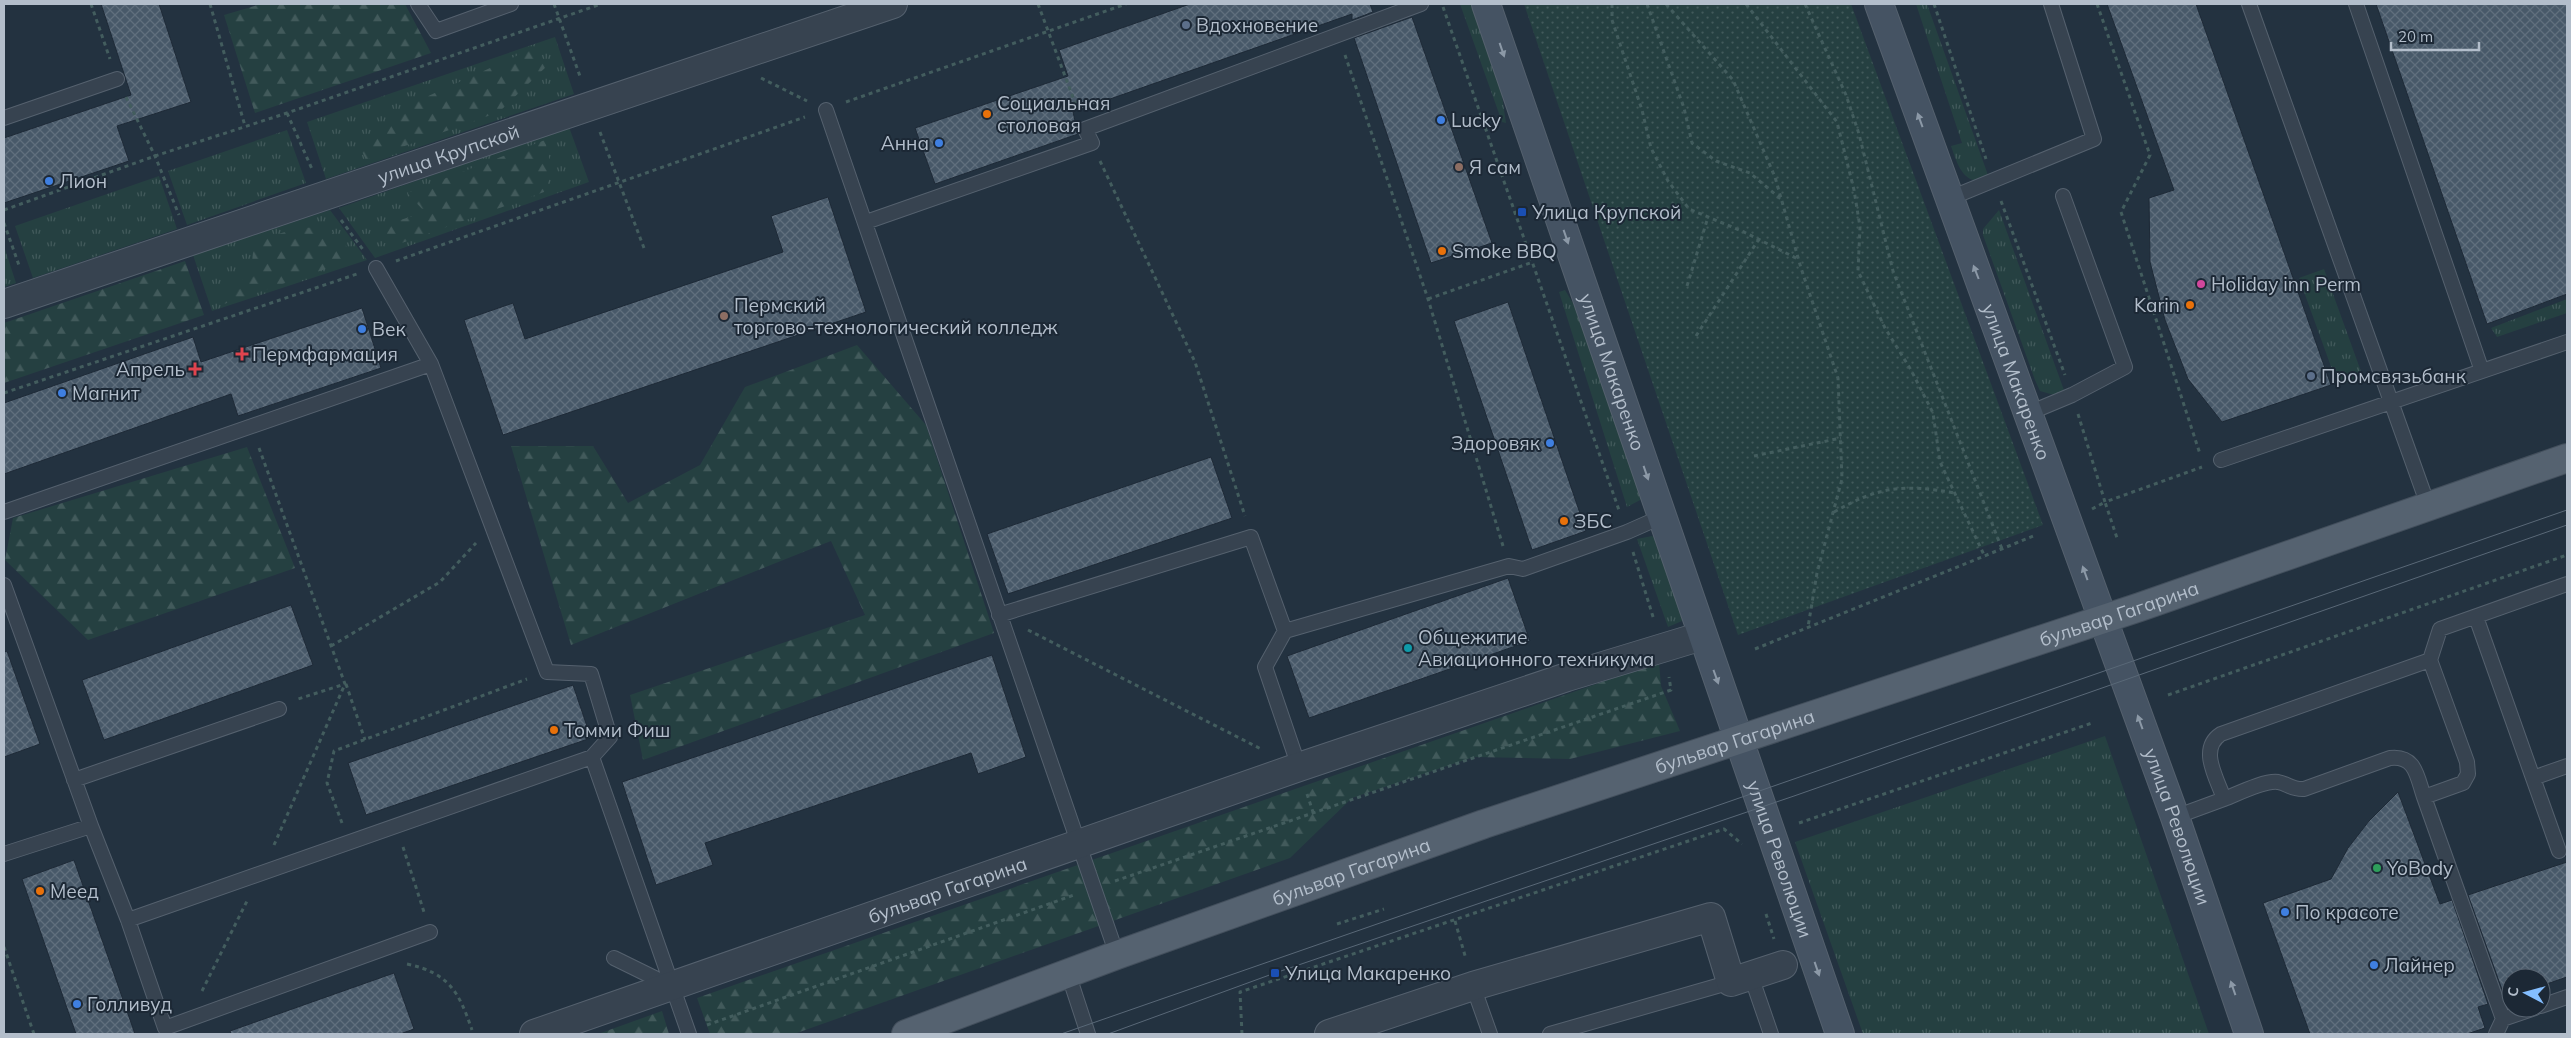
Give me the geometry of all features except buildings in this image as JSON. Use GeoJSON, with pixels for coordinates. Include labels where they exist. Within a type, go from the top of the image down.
{"type":"FeatureCollection","features":[{"type":"Feature","properties":{"kind":"main road","name":"улица Макаренко"},"geometry":{"type":"LineString","coordinates":[[1486,4],[1702,636],[1740,740]]}},
{"type":"Feature","properties":{"kind":"main road","name":"улица Макаренко"},"geometry":{"type":"LineString","coordinates":[[1879,4],[1948,199],[2029,413],[2102,619]]}},
{"type":"Feature","properties":{"kind":"main road","name":"бульвар Гагарина"},"geometry":{"type":"LineString","coordinates":[[906,1034],[1117,955],[1484,824],[2102,619],[2429,508],[2567,458]]}},
{"type":"Feature","properties":{"kind":"main road","name":"улица Революции"},"geometry":{"type":"LineString","coordinates":[[2102,619],[2175,817],[2249,1034]]}},
{"type":"Feature","properties":{"kind":"main road","name":"улица Революции"},"geometry":{"type":"LineString","coordinates":[[1740,740],[1756,793],[1840,1034]]}},
{"type":"Feature","properties":{"kind":"street","name":"улица Крупской"},"geometry":{"type":"LineString","coordinates":[[4,304],[893,4]]}},
{"type":"Feature","properties":{"kind":"street","name":"бульвар Гагарина"},"geometry":{"type":"LineString","coordinates":[[534,1034],[1298,767],[1567,677],[1702,636]]}},
{"type":"Feature","properties":{"kind":"street"},"geometry":{"type":"LineString","coordinates":[[1329,1034],[1473,986],[1710,917],[1741,979],[1783,965]]}},
{"type":"Feature","properties":{"kind":"lane"},"geometry":{"type":"LineString","coordinates":[[418,4],[436,31],[511,4]]}},
{"type":"Feature","properties":{"kind":"lane"},"geometry":{"type":"LineString","coordinates":[[866,222],[1092,143],[1085,128],[1422,4]]}},
{"type":"Feature","properties":{"kind":"lane"},"geometry":{"type":"LineString","coordinates":[[1948,199],[2094,139],[2050,4]]}},
{"type":"Feature","properties":{"kind":"lane"},"geometry":{"type":"LineString","coordinates":[[2249,4],[2429,508]]}},
{"type":"Feature","properties":{"kind":"lane"},"geometry":{"type":"LineString","coordinates":[[2356,4],[2482,371]]}},
{"type":"Feature","properties":{"kind":"lane"},"geometry":{"type":"LineString","coordinates":[[4,118],[117,79]]}},
{"type":"Feature","properties":{"kind":"lane"},"geometry":{"type":"LineString","coordinates":[[826,110],[1117,955]]}},
{"type":"Feature","properties":{"kind":"lane"},"geometry":{"type":"LineString","coordinates":[[2029,413],[2072,395],[2125,367],[2063,196]]}},
{"type":"Feature","properties":{"kind":"lane"},"geometry":{"type":"LineString","coordinates":[[128,920],[592,757],[610,737],[591,674],[547,672],[431,364],[376,268]]}},
{"type":"Feature","properties":{"kind":"lane"},"geometry":{"type":"LineString","coordinates":[[2221,460],[2567,342]]}},
{"type":"Feature","properties":{"kind":"lane"},"geometry":{"type":"LineString","coordinates":[[4,512],[431,364]]}},
{"type":"Feature","properties":{"kind":"lane"},"geometry":{"type":"LineString","coordinates":[[1298,767],[1265,667],[1285,631],[1509,566],[1523,569],[1627,532],[1661,517]]}},
{"type":"Feature","properties":{"kind":"lane"},"geometry":{"type":"LineString","coordinates":[[999,615],[1251,536],[1285,631]]}},
{"type":"Feature","properties":{"kind":"lane"},"geometry":{"type":"LineString","coordinates":[[2424,797],[2463,783],[2468,774],[2466,762],[2430,660],[2440,629],[2567,584]]}},
{"type":"Feature","properties":{"kind":"lane"},"geometry":{"type":"LineString","coordinates":[[4,585],[91,826],[128,920],[165,1028],[430,932]]}},
{"type":"Feature","properties":{"kind":"lane"},"geometry":{"type":"LineString","coordinates":[[2476,616],[2559,851]]}},
{"type":"Feature","properties":{"kind":"lane"},"geometry":{"type":"LineString","coordinates":[[2224,799],[2210,758],[2209,749],[2212,740],[2220,734],[2430,660]]}},
{"type":"Feature","properties":{"kind":"lane"},"geometry":{"type":"LineString","coordinates":[[74,780],[279,709]]}},
{"type":"Feature","properties":{"kind":"lane"},"geometry":{"type":"LineString","coordinates":[[592,757],[689,1034]]}},
{"type":"Feature","properties":{"kind":"lane"},"geometry":{"type":"LineString","coordinates":[[2175,817],[2267,783],[2277,782],[2294,790],[2304,789],[2390,758],[2401,757],[2409,761],[2424,797],[2503,1019],[2496,1034]]}},
{"type":"Feature","properties":{"kind":"lane"},"geometry":{"type":"LineString","coordinates":[[2533,778],[2567,766]]}},
{"type":"Feature","properties":{"kind":"lane"},"geometry":{"type":"LineString","coordinates":[[4,854],[91,826]]}},
{"type":"Feature","properties":{"kind":"lane"},"geometry":{"type":"LineString","coordinates":[[614,958],[672,986]]}},
{"type":"Feature","properties":{"kind":"lane"},"geometry":{"type":"LineString","coordinates":[[1068,973],[1088,1034]]}},
{"type":"Feature","properties":{"kind":"lane"},"geometry":{"type":"LineString","coordinates":[[1550,1034],[1741,979],[1771,1034]]}},
{"type":"Feature","properties":{"kind":"lane"},"geometry":{"type":"LineString","coordinates":[[1473,986],[1490,1034]]}},
{"type":"Feature","properties":{"kind":"lane"},"geometry":{"type":"LineString","coordinates":[[2551,1003],[2567,997]]}},
{"type":"Feature","properties":{"kind":"path"},"geometry":{"type":"LineString","coordinates":[[91,4],[117,79],[155,156],[189,241]]}},
{"type":"Feature","properties":{"kind":"path"},"geometry":{"type":"LineString","coordinates":[[210,4],[245,126]]}},
{"type":"Feature","properties":{"kind":"path"},"geometry":{"type":"LineString","coordinates":[[4,210],[155,156],[287,113],[601,4]]}},
{"type":"Feature","properties":{"kind":"path"},"geometry":{"type":"LineString","coordinates":[[1038,4],[1047,32],[1085,128]]}},
{"type":"Feature","properties":{"kind":"path"},"geometry":{"type":"LineString","coordinates":[[4,393],[376,268],[1126,4]]}},
{"type":"Feature","properties":{"kind":"path"},"geometry":{"type":"LineString","coordinates":[[1442,4],[1534,262],[1627,532],[1655,624]]}},
{"type":"Feature","properties":{"kind":"path"},"geometry":{"type":"LineString","coordinates":[[1612,4],[1612,20],[1642,110],[1651,148],[1668,181],[1689,209],[1759,239],[1799,259]]}},
{"type":"Feature","properties":{"kind":"path"},"geometry":{"type":"LineString","coordinates":[[1647,4],[1684,108],[1692,143],[1716,161],[1750,173],[1782,201]]}},
{"type":"Feature","properties":{"kind":"path"},"geometry":{"type":"LineString","coordinates":[[1666,4],[1733,80],[1776,177],[1799,259],[1838,378],[1842,478],[1817,573],[1808,628]]}},
{"type":"Feature","properties":{"kind":"path"},"geometry":{"type":"LineString","coordinates":[[1746,4],[1838,122],[1854,190],[1860,227],[1858,271],[1885,328],[1911,370],[1932,413],[1940,462],[1985,557]]}},
{"type":"Feature","properties":{"kind":"path"},"geometry":{"type":"LineString","coordinates":[[1805,4],[1846,95],[1859,134],[1893,272],[2002,549]]}},
{"type":"Feature","properties":{"kind":"path"},"geometry":{"type":"LineString","coordinates":[[1934,4],[1993,181],[2072,395],[2118,540]]}},
{"type":"Feature","properties":{"kind":"path"},"geometry":{"type":"LineString","coordinates":[[2090,510],[2106,502],[2204,466],[2121,212],[2150,155],[2096,4]]}},
{"type":"Feature","properties":{"kind":"path"},"geometry":{"type":"LineString","coordinates":[[1339,34],[1428,299],[1509,566]]}},
{"type":"Feature","properties":{"kind":"path"},"geometry":{"type":"LineString","coordinates":[[725,61],[826,110]]}},
{"type":"Feature","properties":{"kind":"path"},"geometry":{"type":"LineString","coordinates":[[287,113],[324,196],[376,268]]}},
{"type":"Feature","properties":{"kind":"path"},"geometry":{"type":"LineString","coordinates":[[1092,143],[1195,362],[1251,536]]}},
{"type":"Feature","properties":{"kind":"path"},"geometry":{"type":"LineString","coordinates":[[1687,286],[1708,217]]}},
{"type":"Feature","properties":{"kind":"path"},"geometry":{"type":"LineString","coordinates":[[4,222],[30,295]]}},
{"type":"Feature","properties":{"kind":"path"},"geometry":{"type":"LineString","coordinates":[[1696,336],[1759,239]]}},
{"type":"Feature","properties":{"kind":"path"},"geometry":{"type":"LineString","coordinates":[[1428,299],[1534,262]]}},
{"type":"Feature","properties":{"kind":"path"},"geometry":{"type":"LineString","coordinates":[[251,426],[364,740]]}},
{"type":"Feature","properties":{"kind":"path"},"geometry":{"type":"LineString","coordinates":[[1754,456],[1841,438]]}},
{"type":"Feature","properties":{"kind":"path"},"geometry":{"type":"LineString","coordinates":[[1833,512],[1860,497],[1897,487],[1922,487],[1955,493]]}},
{"type":"Feature","properties":{"kind":"path"},"geometry":{"type":"LineString","coordinates":[[331,646],[440,582],[492,526]]}},
{"type":"Feature","properties":{"kind":"path"},"geometry":{"type":"LineString","coordinates":[[1756,649],[2036,535]]}},
{"type":"Feature","properties":{"kind":"path"},"geometry":{"type":"LineString","coordinates":[[2168,695],[2567,555]]}},
{"type":"Feature","properties":{"kind":"path"},"geometry":{"type":"LineString","coordinates":[[999,615],[1267,751]]}},
{"type":"Feature","properties":{"kind":"path"},"geometry":{"type":"LineString","coordinates":[[349,842],[326,783],[334,751],[547,672]]}},
{"type":"Feature","properties":{"kind":"path"},"geometry":{"type":"LineString","coordinates":[[279,709],[306,695],[345,684]]}},
{"type":"Feature","properties":{"kind":"path"},"geometry":{"type":"LineString","coordinates":[[707,1026],[1094,888],[1671,690]]}},
{"type":"Feature","properties":{"kind":"path"},"geometry":{"type":"LineString","coordinates":[[1799,823],[2092,723]]}},
{"type":"Feature","properties":{"kind":"path"},"geometry":{"type":"LineString","coordinates":[[396,826],[430,932]]}},
{"type":"Feature","properties":{"kind":"path"},"geometry":{"type":"LineString","coordinates":[[1242,1034],[1240,992],[1423,928],[1455,921],[1724,829]]}},
{"type":"Feature","properties":{"kind":"path"},"geometry":{"type":"LineString","coordinates":[[1337,924],[1384,909]]}},
{"type":"Feature","properties":{"kind":"path"},"geometry":{"type":"LineString","coordinates":[[1455,921],[1473,986]]}},
{"type":"Feature","properties":{"kind":"path"},"geometry":{"type":"LineString","coordinates":[[4,947],[34,1034]]}},
{"type":"Feature","properties":{"kind":"path"},"geometry":{"type":"LineString","coordinates":[[364,955],[427,969],[449,983],[463,1004],[472,1030]]}},
{"type":"Feature","properties":{"kind":"green space"},"geometry":{"type":"Polygon","coordinates":[[[261,4],[405,4],[431,53],[255,113],[224,15],[261,4]]]}},
{"type":"Feature","properties":{"kind":"green space"},"geometry":{"type":"Polygon","coordinates":[[[1460,4],[1474,5],[1497,62],[1506,123],[1502,122],[1460,4]]]}},
{"type":"Feature","properties":{"kind":"green space"},"geometry":{"type":"Polygon","coordinates":[[[1524,4],[1851,4],[2043,525],[1738,635],[1524,4]]]}},
{"type":"Feature","properties":{"kind":"green space"},"geometry":{"type":"Polygon","coordinates":[[[1916,4],[1927,4],[1989,178],[1973,180],[1963,172],[1956,160],[1951,146],[1962,143],[1916,4]]]}},
{"type":"Feature","properties":{"kind":"green space"},"geometry":{"type":"Polygon","coordinates":[[[555,37],[574,94],[326,179],[307,122],[555,37]]]}},
{"type":"Feature","properties":{"kind":"green space"},"geometry":{"type":"Polygon","coordinates":[[[534,48],[548,65],[499,112],[366,160],[360,147],[415,102],[534,48]]]}},
{"type":"Feature","properties":{"kind":"green space"},"geometry":{"type":"Polygon","coordinates":[[[569,127],[589,182],[375,258],[339,208],[569,127]]]}},
{"type":"Feature","properties":{"kind":"green space"},"geometry":{"type":"Polygon","coordinates":[[[287,130],[306,183],[187,225],[168,171],[287,130]]]}},
{"type":"Feature","properties":{"kind":"green space"},"geometry":{"type":"Polygon","coordinates":[[[545,140],[552,171],[544,192],[399,244],[382,243],[382,226],[425,212],[407,193],[545,140]]]}},
{"type":"Feature","properties":{"kind":"green space"},"geometry":{"type":"Polygon","coordinates":[[[159,176],[177,229],[33,278],[15,226],[159,176]]]}},
{"type":"Feature","properties":{"kind":"green space"},"geometry":{"type":"Polygon","coordinates":[[[330,210],[367,260],[212,311],[193,255],[330,210]]]}},
{"type":"Feature","properties":{"kind":"green space"},"geometry":{"type":"Polygon","coordinates":[[[1999,210],[2065,393],[2054,395],[2040,391],[2035,380],[1983,235],[1983,229],[1999,210]]]}},
{"type":"Feature","properties":{"kind":"green space"},"geometry":{"type":"Polygon","coordinates":[[[327,227],[350,250],[349,261],[221,305],[218,295],[251,274],[254,241],[299,228],[327,227]]]}},
{"type":"Feature","properties":{"kind":"green space"},"geometry":{"type":"Polygon","coordinates":[[[4,246],[16,283],[4,287],[4,246]]]}},
{"type":"Feature","properties":{"kind":"green space"},"geometry":{"type":"Polygon","coordinates":[[[185,261],[204,315],[4,383],[4,323],[185,261]]]}},
{"type":"Feature","properties":{"kind":"green space"},"geometry":{"type":"Polygon","coordinates":[[[2324,269],[2363,377],[2338,386],[2299,278],[2324,269]]]}},
{"type":"Feature","properties":{"kind":"green space"},"geometry":{"type":"Polygon","coordinates":[[[1565,290],[1598,345],[1644,489],[1642,499],[1627,507],[1559,292],[1565,290]]]}},
{"type":"Feature","properties":{"kind":"green space"},"geometry":{"type":"Polygon","coordinates":[[[2567,299],[2567,313],[2497,337],[2491,328],[2567,299]]]}},
{"type":"Feature","properties":{"kind":"green space"},"geometry":{"type":"Polygon","coordinates":[[[857,345],[926,425],[994,633],[643,760],[630,695],[865,615],[831,541],[571,645],[511,446],[593,446],[628,503],[700,465],[745,387],[857,345]]]}},
{"type":"Feature","properties":{"kind":"green space"},"geometry":{"type":"Polygon","coordinates":[[[247,447],[295,568],[88,640],[5,560],[13,518],[247,447]]]}},
{"type":"Feature","properties":{"kind":"green space"},"geometry":{"type":"Polygon","coordinates":[[[1652,536],[1662,542],[1682,613],[1682,621],[1668,627],[1637,539],[1652,536]]]}},
{"type":"Feature","properties":{"kind":"green space"},"geometry":{"type":"Polygon","coordinates":[[[1659,662],[1661,686],[1680,731],[1570,759],[1474,757],[1352,798],[1290,858],[794,1034],[710,1034],[697,998],[1659,662]]]}},
{"type":"Feature","properties":{"kind":"green space"},"geometry":{"type":"Polygon","coordinates":[[[2105,736],[2209,1034],[1863,1034],[1795,842],[2105,736]]]}},
{"type":"Feature","properties":{"kind":"green space"},"geometry":{"type":"Polygon","coordinates":[[[662,1011],[669,1034],[598,1034],[662,1011]]]}},
{"type":"Feature","properties":{"kind":"tram line"},"geometry":{"type":"LineString","coordinates":[[1061,1034],[2567,510]]}},
{"type":"Feature","properties":{"kind":"tram line"},"geometry":{"type":"LineString","coordinates":[[1108,1034],[1275,973],[1794,796],[2567,525]]}},
{"type":"Feature","properties":{"kind":"place","name":"Вдохновение"},"geometry":{"type":"Point","coordinates":[1186,25]}},
{"type":"Feature","properties":{"kind":"place","name":"Социальная столовая"},"geometry":{"type":"Point","coordinates":[987,114]}},
{"type":"Feature","properties":{"kind":"place","name":"Lucky"},"geometry":{"type":"Point","coordinates":[1441,120]}},
{"type":"Feature","properties":{"kind":"place","name":"Анна"},"geometry":{"type":"Point","coordinates":[939,143]}},
{"type":"Feature","properties":{"kind":"place","name":"Я сам"},"geometry":{"type":"Point","coordinates":[1459,167]}},
{"type":"Feature","properties":{"kind":"place","name":"Лион"},"geometry":{"type":"Point","coordinates":[49,181]}},
{"type":"Feature","properties":{"kind":"place","name":"Улица Крупской"},"geometry":{"type":"Point","coordinates":[1522,212]}},
{"type":"Feature","properties":{"kind":"place","name":"Smoke BBQ"},"geometry":{"type":"Point","coordinates":[1442,251]}},
{"type":"Feature","properties":{"kind":"place","name":"Holiday inn Perm"},"geometry":{"type":"Point","coordinates":[2201,284]}},
{"type":"Feature","properties":{"kind":"place","name":"Karin"},"geometry":{"type":"Point","coordinates":[2190,305]}},
{"type":"Feature","properties":{"kind":"place","name":"Пермский торгово-технологический колледж"},"geometry":{"type":"Point","coordinates":[724,316]}},
{"type":"Feature","properties":{"kind":"place","name":"Век"},"geometry":{"type":"Point","coordinates":[362,329]}},
{"type":"Feature","properties":{"kind":"place","name":"Пермфармация"},"geometry":{"type":"Point","coordinates":[242,354]}},
{"type":"Feature","properties":{"kind":"place","name":"Апрель"},"geometry":{"type":"Point","coordinates":[195,369]}},
{"type":"Feature","properties":{"kind":"place","name":"Промсвязьбанк"},"geometry":{"type":"Point","coordinates":[2311,376]}},
{"type":"Feature","properties":{"kind":"place","name":"Магнит"},"geometry":{"type":"Point","coordinates":[62,393]}},
{"type":"Feature","properties":{"kind":"place","name":"Здоровяк"},"geometry":{"type":"Point","coordinates":[1550,443]}},
{"type":"Feature","properties":{"kind":"place","name":"ЗБС"},"geometry":{"type":"Point","coordinates":[1564,521]}},
{"type":"Feature","properties":{"kind":"place","name":"Общежитие Авиационного техникума"},"geometry":{"type":"Point","coordinates":[1408,648]}},
{"type":"Feature","properties":{"kind":"place","name":"Томми Фиш"},"geometry":{"type":"Point","coordinates":[554,730]}},
{"type":"Feature","properties":{"kind":"place","name":"YoBody"},"geometry":{"type":"Point","coordinates":[2377,868]}},
{"type":"Feature","properties":{"kind":"place","name":"Меед"},"geometry":{"type":"Point","coordinates":[40,891]}},
{"type":"Feature","properties":{"kind":"place","name":"По красоте"},"geometry":{"type":"Point","coordinates":[2285,912]}},
{"type":"Feature","properties":{"kind":"place","name":"Лайнер"},"geometry":{"type":"Point","coordinates":[2374,965]}},
{"type":"Feature","properties":{"kind":"place","name":"Улица Макаренко"},"geometry":{"type":"Point","coordinates":[1275,973]}},
{"type":"Feature","properties":{"kind":"place","name":"Голливуд"},"geometry":{"type":"Point","coordinates":[77,1004]}}]}
